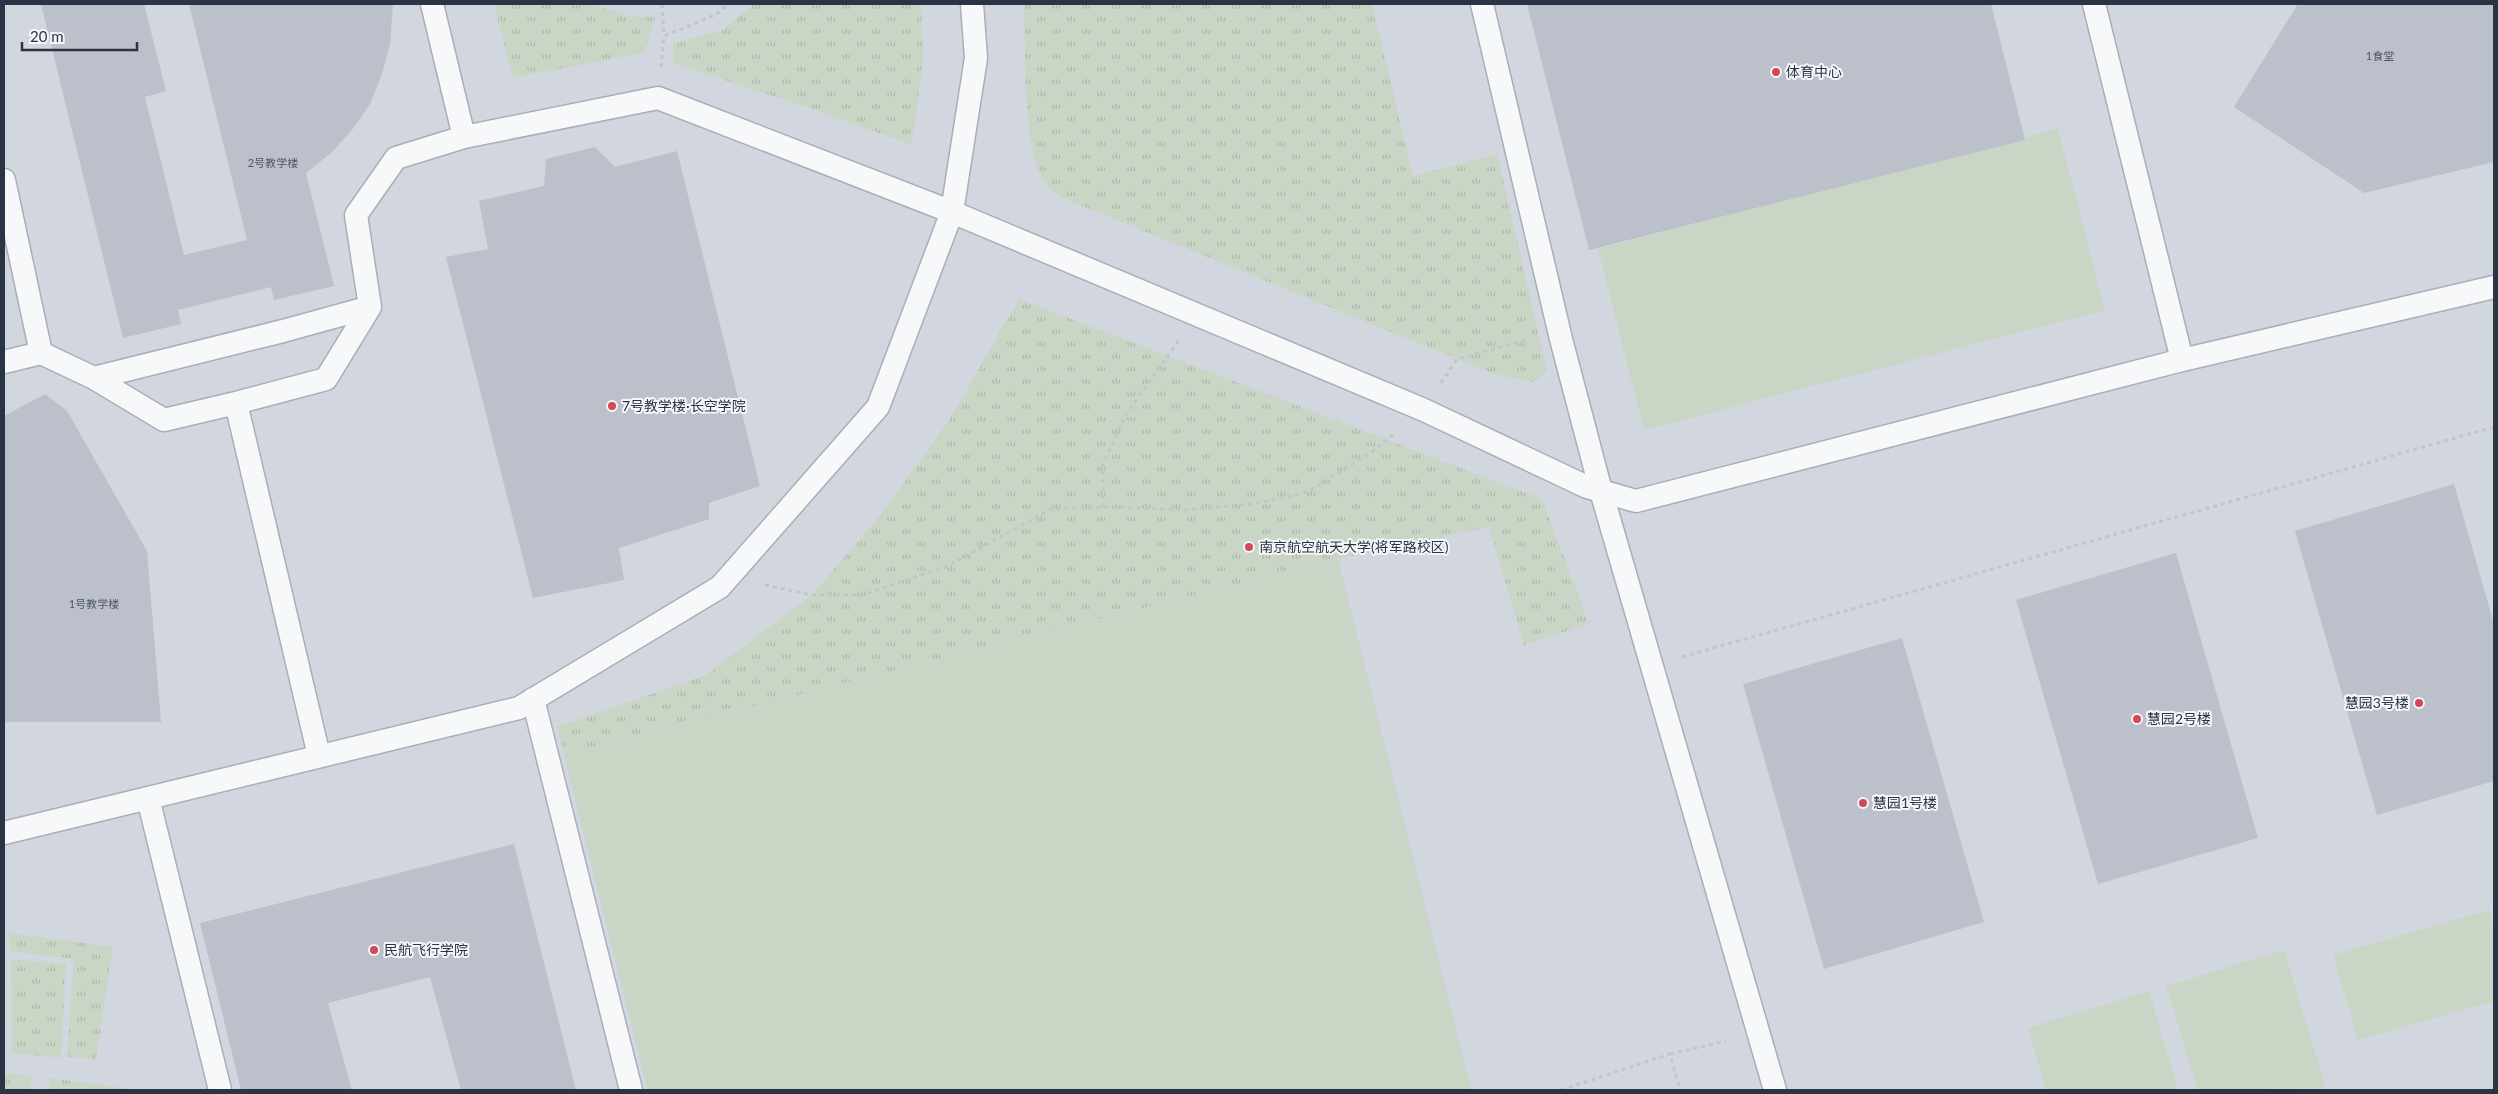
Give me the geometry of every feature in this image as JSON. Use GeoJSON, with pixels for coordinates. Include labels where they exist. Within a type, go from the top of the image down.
{"type":"FeatureCollection","features":[{"type":"Feature","properties":{"kind":"lane"},"geometry":{"type":"LineString","coordinates":[[432,4],[464,137]]}},
{"type":"Feature","properties":{"kind":"lane"},"geometry":{"type":"LineString","coordinates":[[4,833],[520,708],[720,587],[878,407],[952,212],[976,58],[972,4]]}},
{"type":"Feature","properties":{"kind":"lane"},"geometry":{"type":"LineString","coordinates":[[1482,4],[1562,339],[1602,492],[1775,1090]]}},
{"type":"Feature","properties":{"kind":"lane"},"geometry":{"type":"LineString","coordinates":[[2094,4],[2182,360]]}},
{"type":"Feature","properties":{"kind":"lane"},"geometry":{"type":"LineString","coordinates":[[4,362],[41,353],[94,378],[164,420],[326,379],[370,307],[356,215],[396,158],[464,137],[658,98],[952,212],[1424,410],[1602,492],[1636,501],[2182,360],[2494,287]]}},
{"type":"Feature","properties":{"kind":"lane"},"geometry":{"type":"LineString","coordinates":[[4,180],[41,353]]}},
{"type":"Feature","properties":{"kind":"lane"},"geometry":{"type":"LineString","coordinates":[[94,378],[283,331],[370,307]]}},
{"type":"Feature","properties":{"kind":"lane"},"geometry":{"type":"LineString","coordinates":[[236,403],[319,756]]}},
{"type":"Feature","properties":{"kind":"lane"},"geometry":{"type":"LineString","coordinates":[[533,699],[631,1090]]}},
{"type":"Feature","properties":{"kind":"lane"},"geometry":{"type":"LineString","coordinates":[[148,798],[220,1090]]}},
{"type":"Feature","properties":{"kind":"path"},"geometry":{"type":"LineString","coordinates":[[658,98],[664,36],[662,4]]}},
{"type":"Feature","properties":{"kind":"path"},"geometry":{"type":"LineString","coordinates":[[664,36],[714,15],[729,4]]}},
{"type":"Feature","properties":{"kind":"path"},"geometry":{"type":"LineString","coordinates":[[1103,507],[1103,464],[1127,413],[1152,375],[1177,344],[1194,314]]}},
{"type":"Feature","properties":{"kind":"path"},"geometry":{"type":"LineString","coordinates":[[736,569],[753,582],[812,596],[862,596],[948,566],[1051,509],[1103,507],[1185,510],[1252,504],[1308,492],[1373,451],[1424,410],[1457,359],[1539,336],[1562,339]]}},
{"type":"Feature","properties":{"kind":"path"},"geometry":{"type":"LineString","coordinates":[[1652,665],[2494,428]]}},
{"type":"Feature","properties":{"kind":"path"},"geometry":{"type":"LineString","coordinates":[[1561,1090],[1670,1054],[1726,1041]]}},
{"type":"Feature","properties":{"kind":"path"},"geometry":{"type":"LineString","coordinates":[[1670,1054],[1680,1090]]}},
{"type":"Feature","properties":{"kind":"shaded area","name":"南京航空航天大学(将军路校区)"},"geometry":{"type":"Polygon","coordinates":[[[4,4],[2494,4],[2494,1090],[4,1090],[4,4]]]}},
{"type":"Feature","properties":{"kind":"green space"},"geometry":{"type":"Polygon","coordinates":[[[494,4],[592,4],[629,16],[655,17],[645,52],[513,78],[494,4]]]}},
{"type":"Feature","properties":{"kind":"green space"},"geometry":{"type":"Polygon","coordinates":[[[754,4],[921,4],[923,59],[912,145],[821,112],[673,63],[673,44],[723,30],[754,4]]]}},
{"type":"Feature","properties":{"kind":"green space"},"geometry":{"type":"Polygon","coordinates":[[[1024,4],[1372,4],[1413,176],[1497,154],[1547,371],[1533,382],[1494,374],[1060,197],[1042,180],[1031,136],[1026,92],[1024,4]]]}},
{"type":"Feature","properties":{"kind":"green space"},"geometry":{"type":"Polygon","coordinates":[[[2058,129],[2105,310],[1644,430],[1598,249],[2058,129]]]}},
{"type":"Feature","properties":{"kind":"green space"},"geometry":{"type":"Polygon","coordinates":[[[1019,299],[1542,499],[1589,624],[1524,645],[1489,527],[1338,559],[564,754],[557,727],[706,675],[812,595],[882,513],[950,419],[1019,299]]]}},
{"type":"Feature","properties":{"kind":"green space"},"geometry":{"type":"Polygon","coordinates":[[[1338,559],[1471,1090],[648,1090],[564,754],[1338,559]]]}},
{"type":"Feature","properties":{"kind":"green space"},"geometry":{"type":"Polygon","coordinates":[[[2489,910],[2494,928],[2494,1001],[2358,1040],[2333,955],[2489,910]]]}},
{"type":"Feature","properties":{"kind":"green space"},"geometry":{"type":"Polygon","coordinates":[[[8,933],[113,947],[96,1059],[67,1057],[74,959],[11,951],[8,933]]]}},
{"type":"Feature","properties":{"kind":"green space"},"geometry":{"type":"Polygon","coordinates":[[[2284,950],[2326,1088],[2198,1090],[2166,986],[2284,950]]]}},
{"type":"Feature","properties":{"kind":"green space"},"geometry":{"type":"Polygon","coordinates":[[[11,959],[66,964],[61,1058],[12,1053],[11,959]]]}},
{"type":"Feature","properties":{"kind":"green space"},"geometry":{"type":"Polygon","coordinates":[[[2149,991],[2178,1090],[2046,1090],[2028,1028],[2149,991]]]}},
{"type":"Feature","properties":{"kind":"green space"},"geometry":{"type":"Polygon","coordinates":[[[4,1073],[31,1076],[31,1090],[4,1090],[4,1073]]]}},
{"type":"Feature","properties":{"kind":"green space"},"geometry":{"type":"Polygon","coordinates":[[[49,1078],[139,1090],[49,1090],[49,1078]]]}},
{"type":"Feature","properties":{"kind":"building"},"geometry":{"type":"Polygon","coordinates":[[[41,4],[144,4],[166,91],[145,97],[184,255],[247,240],[189,4],[393,4],[390,44],[382,74],[370,104],[352,130],[331,153],[306,173],[334,286],[274,300],[271,287],[178,310],[181,324],[123,338],[41,4]]]}},
{"type":"Feature","properties":{"kind":"building","name":"体育中心"},"geometry":{"type":"Polygon","coordinates":[[[1527,4],[1991,4],[2025,140],[1589,250],[1527,4]]]}},
{"type":"Feature","properties":{"kind":"building"},"geometry":{"type":"Polygon","coordinates":[[[2298,4],[2494,4],[2494,162],[2364,193],[2234,107],[2298,4]]]}},
{"type":"Feature","properties":{"kind":"building","name":"7号教学楼·长空学院"},"geometry":{"type":"Polygon","coordinates":[[[595,147],[615,167],[677,151],[760,486],[709,503],[709,519],[619,548],[624,580],[533,598],[446,257],[488,249],[479,201],[544,186],[546,159],[595,147]]]}},
{"type":"Feature","properties":{"kind":"building"},"geometry":{"type":"Polygon","coordinates":[[[45,394],[67,411],[147,551],[161,722],[4,722],[4,416],[45,394]]]}},
{"type":"Feature","properties":{"kind":"building","name":"慧园3号楼"},"geometry":{"type":"Polygon","coordinates":[[[2454,484],[2494,624],[2494,781],[2377,815],[2295,531],[2454,484]]]}},
{"type":"Feature","properties":{"kind":"building","name":"慧园2号楼"},"geometry":{"type":"Polygon","coordinates":[[[2176,553],[2258,838],[2098,884],[2016,600],[2176,553]]]}},
{"type":"Feature","properties":{"kind":"building","name":"慧园1号楼"},"geometry":{"type":"Polygon","coordinates":[[[1902,638],[1984,922],[1824,969],[1743,684],[1902,638]]]}},
{"type":"Feature","properties":{"kind":"building","name":"民航飞行学院"},"geometry":{"type":"Polygon","coordinates":[[[514,844],[576,1090],[461,1090],[430,977],[328,1003],[352,1090],[241,1090],[200,923],[514,844]]]}},
{"type":"Feature","properties":{"kind":"place","name":"体育中心"},"geometry":{"type":"Point","coordinates":[1776,72]}},
{"type":"Feature","properties":{"kind":"place","name":"7号教学楼·长空学院"},"geometry":{"type":"Point","coordinates":[612,406]}},
{"type":"Feature","properties":{"kind":"place","name":"南京航空航天大学(将军路校区)"},"geometry":{"type":"Point","coordinates":[1249,547]}},
{"type":"Feature","properties":{"kind":"place","name":"慧园3号楼"},"geometry":{"type":"Point","coordinates":[2419,703]}},
{"type":"Feature","properties":{"kind":"place","name":"慧园2号楼"},"geometry":{"type":"Point","coordinates":[2137,719]}},
{"type":"Feature","properties":{"kind":"place","name":"慧园1号楼"},"geometry":{"type":"Point","coordinates":[1863,803]}},
{"type":"Feature","properties":{"kind":"place","name":"民航飞行学院"},"geometry":{"type":"Point","coordinates":[374,950]}}]}
